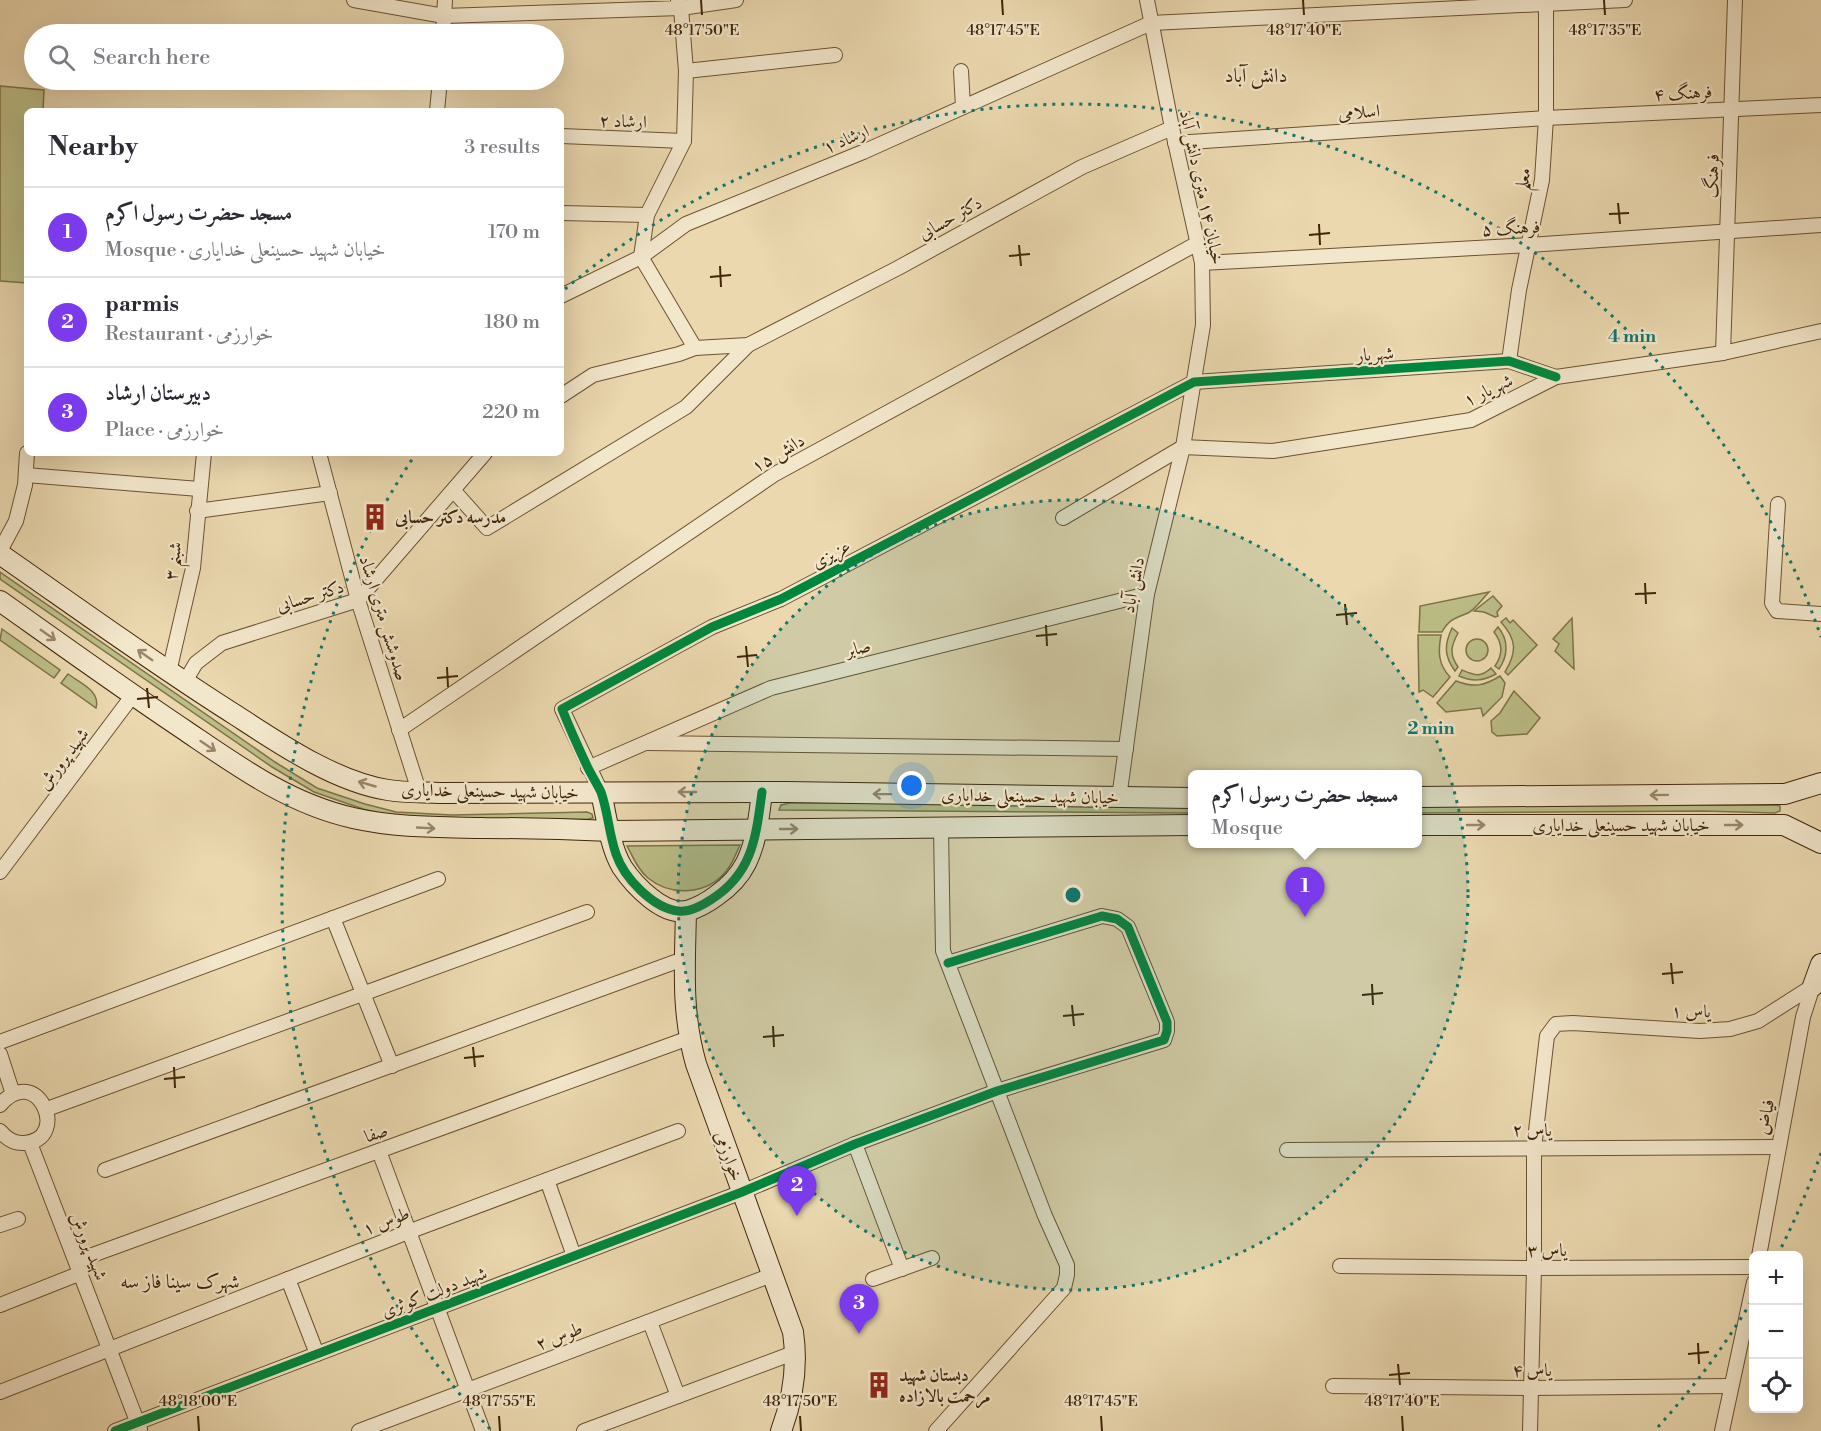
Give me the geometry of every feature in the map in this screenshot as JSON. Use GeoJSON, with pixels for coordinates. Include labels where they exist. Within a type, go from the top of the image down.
{"type":"FeatureCollection","features":[{"type":"Feature","properties":{"kind":"street"},"geometry":{"type":"LineString","coordinates":[[354,0],[444,16],[736,0]]}},
{"type":"Feature","properties":{"kind":"street"},"geometry":{"type":"LineString","coordinates":[[444,24],[445,0]]}},
{"type":"Feature","properties":{"kind":"street","name":"خیابان ۱۴ متری دانش آباد"},"geometry":{"type":"LineString","coordinates":[[1147,0],[1175,143],[1202,263],[1203,325],[1194,382]]}},
{"type":"Feature","properties":{"kind":"street"},"geometry":{"type":"LineString","coordinates":[[1151,23],[1625,0]]}},
{"type":"Feature","properties":{"kind":"street","name":"فرهنگ"},"geometry":{"type":"LineString","coordinates":[[1723,353],[1735,0]]}},
{"type":"Feature","properties":{"kind":"street","name":"معلم"},"geometry":{"type":"LineString","coordinates":[[1509,362],[1519,290],[1542,180],[1546,118],[1545,3]]}},
{"type":"Feature","properties":{"kind":"street"},"geometry":{"type":"LineString","coordinates":[[680,4],[686,71],[684,141],[647,216],[641,257],[695,348]]}},
{"type":"Feature","properties":{"kind":"street","name":"ارشاد ۱"},"geometry":{"type":"LineString","coordinates":[[564,295],[641,257],[686,224],[863,152],[1151,23]]}},
{"type":"Feature","properties":{"kind":"street"},"geometry":{"type":"LineString","coordinates":[[686,71],[836,55]]}},
{"type":"Feature","properties":{"kind":"street"},"geometry":{"type":"LineString","coordinates":[[961,71],[963,107]]}},
{"type":"Feature","properties":{"kind":"street"},"geometry":{"type":"LineString","coordinates":[[437,108],[439,90]]}},
{"type":"Feature","properties":{"kind":"street","name":"فرهنگ ۴"},"geometry":{"type":"LineString","coordinates":[[1546,118],[1821,105]]}},
{"type":"Feature","properties":{"kind":"street","name":"اسلامی"},"geometry":{"type":"LineString","coordinates":[[1175,143],[1546,118]]}},
{"type":"Feature","properties":{"kind":"street","name":"دکتر حسابی"},"geometry":{"type":"LineString","coordinates":[[454,491],[487,528],[686,407],[748,345],[898,268],[1082,167],[1172,128]]}},
{"type":"Feature","properties":{"kind":"street","name":"ارشاد ۲"},"geometry":{"type":"LineString","coordinates":[[564,136],[684,141]]}},
{"type":"Feature","properties":{"kind":"street"},"geometry":{"type":"LineString","coordinates":[[564,213],[647,216]]}},
{"type":"Feature","properties":{"kind":"street","name":"فرهنگ ۵"},"geometry":{"type":"LineString","coordinates":[[1202,263],[1728,233],[1821,225]]}},
{"type":"Feature","properties":{"kind":"street","name":"دانش ۱۵"},"geometry":{"type":"LineString","coordinates":[[399,730],[775,474],[1198,243]]}},
{"type":"Feature","properties":{"kind":"street","name":"شهریار ۱"},"geometry":{"type":"LineString","coordinates":[[1183,447],[1273,451],[1471,420],[1556,376],[1723,353],[1821,331]]}},
{"type":"Feature","properties":{"kind":"street","name":"دکتر حسابی"},"geometry":{"type":"LineString","coordinates":[[564,394],[593,375],[695,348],[748,345]]}},
{"type":"Feature","properties":{"kind":"street","name":"شهریار"},"geometry":{"type":"LineString","coordinates":[[1194,382],[1509,362],[1556,376]]}},
{"type":"Feature","properties":{"kind":"street","name":"دانش آباد"},"geometry":{"type":"LineString","coordinates":[[1119,798],[1147,594],[1183,447],[1194,382]]}},
{"type":"Feature","properties":{"kind":"street","name":"عزیزی"},"geometry":{"type":"LineString","coordinates":[[600,792],[562,710],[712,627],[781,599],[1194,382]]}},
{"type":"Feature","properties":{"kind":"street"},"geometry":{"type":"LineString","coordinates":[[1063,518],[1183,447]]}},
{"type":"Feature","properties":{"kind":"street"},"geometry":{"type":"LineString","coordinates":[[0,552],[16,521],[26,475],[27,456]]}},
{"type":"Feature","properties":{"kind":"street","name":"شبنم ۳"},"geometry":{"type":"LineString","coordinates":[[176,677],[193,568],[204,456]]}},
{"type":"Feature","properties":{"kind":"street","name":"صدوشش متری ارشاد"},"geometry":{"type":"LineString","coordinates":[[320,456],[358,600],[419,791]]}},
{"type":"Feature","properties":{"kind":"street","name":"دکتر حسابی"},"geometry":{"type":"LineString","coordinates":[[176,677],[222,643],[358,600],[483,456]]}},
{"type":"Feature","properties":{"kind":"street"},"geometry":{"type":"LineString","coordinates":[[26,475],[199,489]]}},
{"type":"Feature","properties":{"kind":"street"},"geometry":{"type":"LineString","coordinates":[[197,511],[330,493]]}},
{"type":"Feature","properties":{"kind":"street"},"geometry":{"type":"LineString","coordinates":[[1778,504],[1773,607],[1777,611],[1821,614]]}},
{"type":"Feature","properties":{"kind":"street","name":"خیابان شهید حسینعلی خدایاری"},"geometry":{"type":"LineString","coordinates":[[0,552],[176,677],[274,740],[317,764],[356,781],[388,790],[442,793],[762,792],[1188,798]]}},
{"type":"Feature","properties":{"kind":"street","name":"صابر"},"geometry":{"type":"LineString","coordinates":[[588,768],[771,688],[1147,594]]}},
{"type":"Feature","properties":{"kind":"street","name":"خیابان شهید حسینعلی خدایاری"},"geometry":{"type":"LineString","coordinates":[[0,602],[133,696],[260,780],[305,804],[352,818],[395,826],[434,828],[558,828],[611,831],[1188,825]]}},
{"type":"Feature","properties":{"kind":"street","name":"شهید پرورش"},"geometry":{"type":"LineString","coordinates":[[0,872],[133,696]]}},
{"type":"Feature","properties":{"kind":"street"},"geometry":{"type":"LineString","coordinates":[[644,743],[1126,749]]}},
{"type":"Feature","properties":{"kind":"street","name":"خیابان شهید حسینعلی خدایاری"},"geometry":{"type":"LineString","coordinates":[[1422,797],[1785,794],[1821,783]]}},
{"type":"Feature","properties":{"kind":"street"},"geometry":{"type":"LineString","coordinates":[[600,792],[616,855],[622,866],[641,890],[654,900],[668,908],[686,911],[711,900],[739,875],[747,861],[757,829],[762,792]]}},
{"type":"Feature","properties":{"kind":"street"},"geometry":{"type":"LineString","coordinates":[[1784,825],[1789,814],[1789,800],[1785,794]]}},
{"type":"Feature","properties":{"kind":"street","name":"خیابان شهید حسینعلی خدایاری"},"geometry":{"type":"LineString","coordinates":[[1422,825],[1784,825],[1821,843]]}},
{"type":"Feature","properties":{"kind":"street"},"geometry":{"type":"LineString","coordinates":[[936,1431],[1064,1288],[1067,1275],[1067,1265],[1044,1216],[943,951],[941,828]]}},
{"type":"Feature","properties":{"kind":"street"},"geometry":{"type":"LineString","coordinates":[[0,1042],[438,879]]}},
{"type":"Feature","properties":{"kind":"street","name":"خوارزمی"},"geometry":{"type":"LineString","coordinates":[[686,911],[685,1008],[689,1038],[696,1064],[794,1332],[796,1352],[789,1409],[781,1431]]}},
{"type":"Feature","properties":{"kind":"street"},"geometry":{"type":"LineString","coordinates":[[47,1109],[587,912]]}},
{"type":"Feature","properties":{"kind":"street","name":"شهید دولت کوثری"},"geometry":{"type":"LineString","coordinates":[[115,1431],[139,1427],[317,1354],[742,1192],[855,1144],[997,1091],[1164,1040],[1167,1031],[1167,1022],[1128,927],[1117,919],[1102,915],[948,963]]}},
{"type":"Feature","properties":{"kind":"street"},"geometry":{"type":"LineString","coordinates":[[333,918],[392,1066]]}},
{"type":"Feature","properties":{"kind":"street"},"geometry":{"type":"LineString","coordinates":[[105,1170],[675,962],[685,961]]}},
{"type":"Feature","properties":{"kind":"street"},"geometry":{"type":"LineString","coordinates":[[1817,985],[1821,964]]}},
{"type":"Feature","properties":{"kind":"street","name":"یاس ۱"},"geometry":{"type":"LineString","coordinates":[[1534,1148],[1547,1036],[1556,1024],[1574,1023],[1700,1031],[1730,1029],[1758,1021],[1817,985]]}},
{"type":"Feature","properties":{"kind":"street","name":"فیاض"},"geometry":{"type":"LineString","coordinates":[[1760,1251],[1777,1147],[1803,1017],[1817,985]]}},
{"type":"Feature","properties":{"kind":"street","name":"صفا"},"geometry":{"type":"LineString","coordinates":[[0,1305],[79,1267],[379,1151],[689,1038]]}},
{"type":"Feature","properties":{"kind":"street"},"geometry":{"type":"LineString","coordinates":[[0,1054],[13,1094]]}},
{"type":"Feature","properties":{"kind":"street"},"geometry":{"type":"LineString","coordinates":[[0,1105],[13,1094],[29,1093],[37,1096],[47,1109],[47,1125],[44,1133],[30,1143],[13,1142],[0,1131]]}},
{"type":"Feature","properties":{"kind":"street","name":"طوس ۱"},"geometry":{"type":"LineString","coordinates":[[0,1392],[408,1232],[678,1131]]}},
{"type":"Feature","properties":{"kind":"street","name":"شهید پرورش"},"geometry":{"type":"LineString","coordinates":[[30,1143],[139,1427]]}},
{"type":"Feature","properties":{"kind":"street"},"geometry":{"type":"LineString","coordinates":[[855,1144],[902,1269]]}},
{"type":"Feature","properties":{"kind":"street","name":"یاس ۲"},"geometry":{"type":"LineString","coordinates":[[1287,1150],[1777,1147]]}},
{"type":"Feature","properties":{"kind":"street"},"geometry":{"type":"LineString","coordinates":[[1530,1431],[1534,1148]]}},
{"type":"Feature","properties":{"kind":"street"},"geometry":{"type":"LineString","coordinates":[[379,1151],[483,1431]]}},
{"type":"Feature","properties":{"kind":"street"},"geometry":{"type":"LineString","coordinates":[[548,1180],[574,1256]]}},
{"type":"Feature","properties":{"kind":"street"},"geometry":{"type":"LineString","coordinates":[[0,1225],[18,1219]]}},
{"type":"Feature","properties":{"kind":"street"},"geometry":{"type":"LineString","coordinates":[[873,1279],[932,1258]]}},
{"type":"Feature","properties":{"kind":"street","name":"یاس ۳"},"geometry":{"type":"LineString","coordinates":[[1340,1266],[1749,1267]]}},
{"type":"Feature","properties":{"kind":"street","name":"طوس ۲"},"geometry":{"type":"LineString","coordinates":[[359,1431],[772,1275]]}},
{"type":"Feature","properties":{"kind":"street"},"geometry":{"type":"LineString","coordinates":[[288,1279],[317,1354]]}},
{"type":"Feature","properties":{"kind":"street"},"geometry":{"type":"LineString","coordinates":[[1722,1431],[1749,1304]]}},
{"type":"Feature","properties":{"kind":"street"},"geometry":{"type":"LineString","coordinates":[[650,1322],[678,1396]]}},
{"type":"Feature","properties":{"kind":"street"},"geometry":{"type":"LineString","coordinates":[[584,1431],[796,1352]]}},
{"type":"Feature","properties":{"kind":"street","name":"یاس ۴"},"geometry":{"type":"LineString","coordinates":[[1333,1386],[1531,1388],[1730,1386]]}},
{"type":"Feature","properties":{"kind":"green space"},"geometry":{"type":"Polygon","coordinates":[[[0,86],[24,90],[44,90],[43,108],[24,108],[24,283],[0,281],[0,86]]]}},
{"type":"Feature","properties":{"kind":"green space"},"geometry":{"type":"Polygon","coordinates":[[[0,572],[275,762],[317,788],[396,812],[452,815],[587,812],[592,814],[593,818],[452,821],[395,817],[314,792],[272,767],[0,579],[0,572]]]}},
{"type":"Feature","properties":{"kind":"green space"},"geometry":{"type":"Polygon","coordinates":[[[1489,592],[1474,609],[1450,622],[1442,632],[1419,632],[1420,606],[1489,592]]]}},
{"type":"Feature","properties":{"kind":"green space"},"geometry":{"type":"Polygon","coordinates":[[[1493,596],[1502,606],[1497,612],[1498,616],[1474,611],[1493,596]]]}},
{"type":"Feature","properties":{"kind":"green space"},"geometry":{"type":"Polygon","coordinates":[[[1506,618],[1510,623],[1513,620],[1537,645],[1508,675],[1505,672],[1512,658],[1514,646],[1501,622],[1506,618]]]}},
{"type":"Feature","properties":{"kind":"green space"},"geometry":{"type":"Polygon","coordinates":[[[1572,618],[1574,669],[1555,651],[1559,644],[1553,639],[1572,618]]]}},
{"type":"Feature","properties":{"kind":"green space"},"geometry":{"type":"Polygon","coordinates":[[[1498,627],[1506,643],[1504,659],[1499,669],[1495,666],[1501,653],[1500,645],[1494,632],[1498,627]]]}},
{"type":"Feature","properties":{"kind":"green space"},"geometry":{"type":"Polygon","coordinates":[[[1452,628],[1458,633],[1452,650],[1458,667],[1455,671],[1446,650],[1452,628]]]}},
{"type":"Feature","properties":{"kind":"green space"},"geometry":{"type":"Polygon","coordinates":[[[2,629],[60,670],[54,678],[0,640],[2,629]]]}},
{"type":"Feature","properties":{"kind":"green space"},"geometry":{"type":"Polygon","coordinates":[[[1418,635],[1441,635],[1440,658],[1450,677],[1433,697],[1423,690],[1419,692],[1418,635]]]}},
{"type":"Feature","properties":{"kind":"green space"},"geometry":{"type":"Polygon","coordinates":[[[1473,639],[1481,639],[1488,646],[1488,654],[1481,661],[1473,661],[1466,654],[1466,646],[1473,639]]]}},
{"type":"Feature","properties":{"kind":"green space"},"geometry":{"type":"Polygon","coordinates":[[[1491,668],[1496,674],[1487,678],[1473,680],[1459,676],[1462,670],[1477,675],[1491,668]]]}},
{"type":"Feature","properties":{"kind":"green space"},"geometry":{"type":"Polygon","coordinates":[[[68,674],[93,692],[97,702],[96,708],[61,683],[68,674]]]}},
{"type":"Feature","properties":{"kind":"green space"},"geometry":{"type":"Polygon","coordinates":[[[1500,676],[1505,683],[1502,697],[1483,716],[1481,708],[1446,712],[1437,703],[1456,681],[1468,685],[1479,685],[1500,676]]]}},
{"type":"Feature","properties":{"kind":"green space"},"geometry":{"type":"Polygon","coordinates":[[[1514,691],[1540,718],[1527,734],[1497,736],[1492,732],[1491,721],[1500,713],[1514,691]]]}},
{"type":"Feature","properties":{"kind":"green space"},"geometry":{"type":"Polygon","coordinates":[[[1066,802],[1188,806],[1188,813],[779,810],[781,805],[790,803],[1066,802]]]}},
{"type":"Feature","properties":{"kind":"green space"},"geometry":{"type":"Polygon","coordinates":[[[1775,805],[1780,806],[1780,811],[1775,813],[1703,811],[1422,813],[1422,806],[1775,805]]]}},
{"type":"Feature","properties":{"kind":"green space"},"geometry":{"type":"Polygon","coordinates":[[[740,845],[731,864],[719,878],[700,889],[689,890],[667,888],[648,878],[627,846],[740,845]]]}},
{"type":"Feature","properties":{"kind":"cycle path"},"geometry":{"type":"LineString","coordinates":[[762,792],[750,852],[736,878],[726,889],[696,908],[687,911],[668,909],[641,890],[620,863],[601,792],[562,709],[712,627],[781,599],[1194,382],[1509,361],[1556,377]]}},
{"type":"Feature","properties":{"kind":"cycle path"},"geometry":{"type":"LineString","coordinates":[[115,1431],[742,1192],[855,1144],[997,1091],[1164,1040],[1167,1022],[1128,927],[1117,919],[1102,916],[948,963]]}},
{"type":"Feature","properties":{"kind":"place","name":"مدرسه دکتر حسابی"},"geometry":{"type":"Point","coordinates":[375,517]}},
{"type":"Feature","properties":{"kind":"place","name":"مسجد حضرت رسول اکرم"},"geometry":{"type":"Point","coordinates":[1305,917]}},
{"type":"Feature","properties":{"kind":"place","name":"parmis"},"geometry":{"type":"Point","coordinates":[797,1216]}},
{"type":"Feature","properties":{"kind":"place","name":"دبیرستان ارشاد"},"geometry":{"type":"Point","coordinates":[859,1334]}},
{"type":"Feature","properties":{"kind":"place","name":"دبستان شهید مرحمت بالازاده"},"geometry":{"type":"Point","coordinates":[879,1385]}},
{"type":"Feature","properties":{"kind":"district","name":"دانش آباد"},"geometry":{"type":"Point","coordinates":[1256,75]}},
{"type":"Feature","properties":{"kind":"district","name":"شهرک سینا فاز سه"},"geometry":{"type":"Point","coordinates":[180,1281]}}]}
